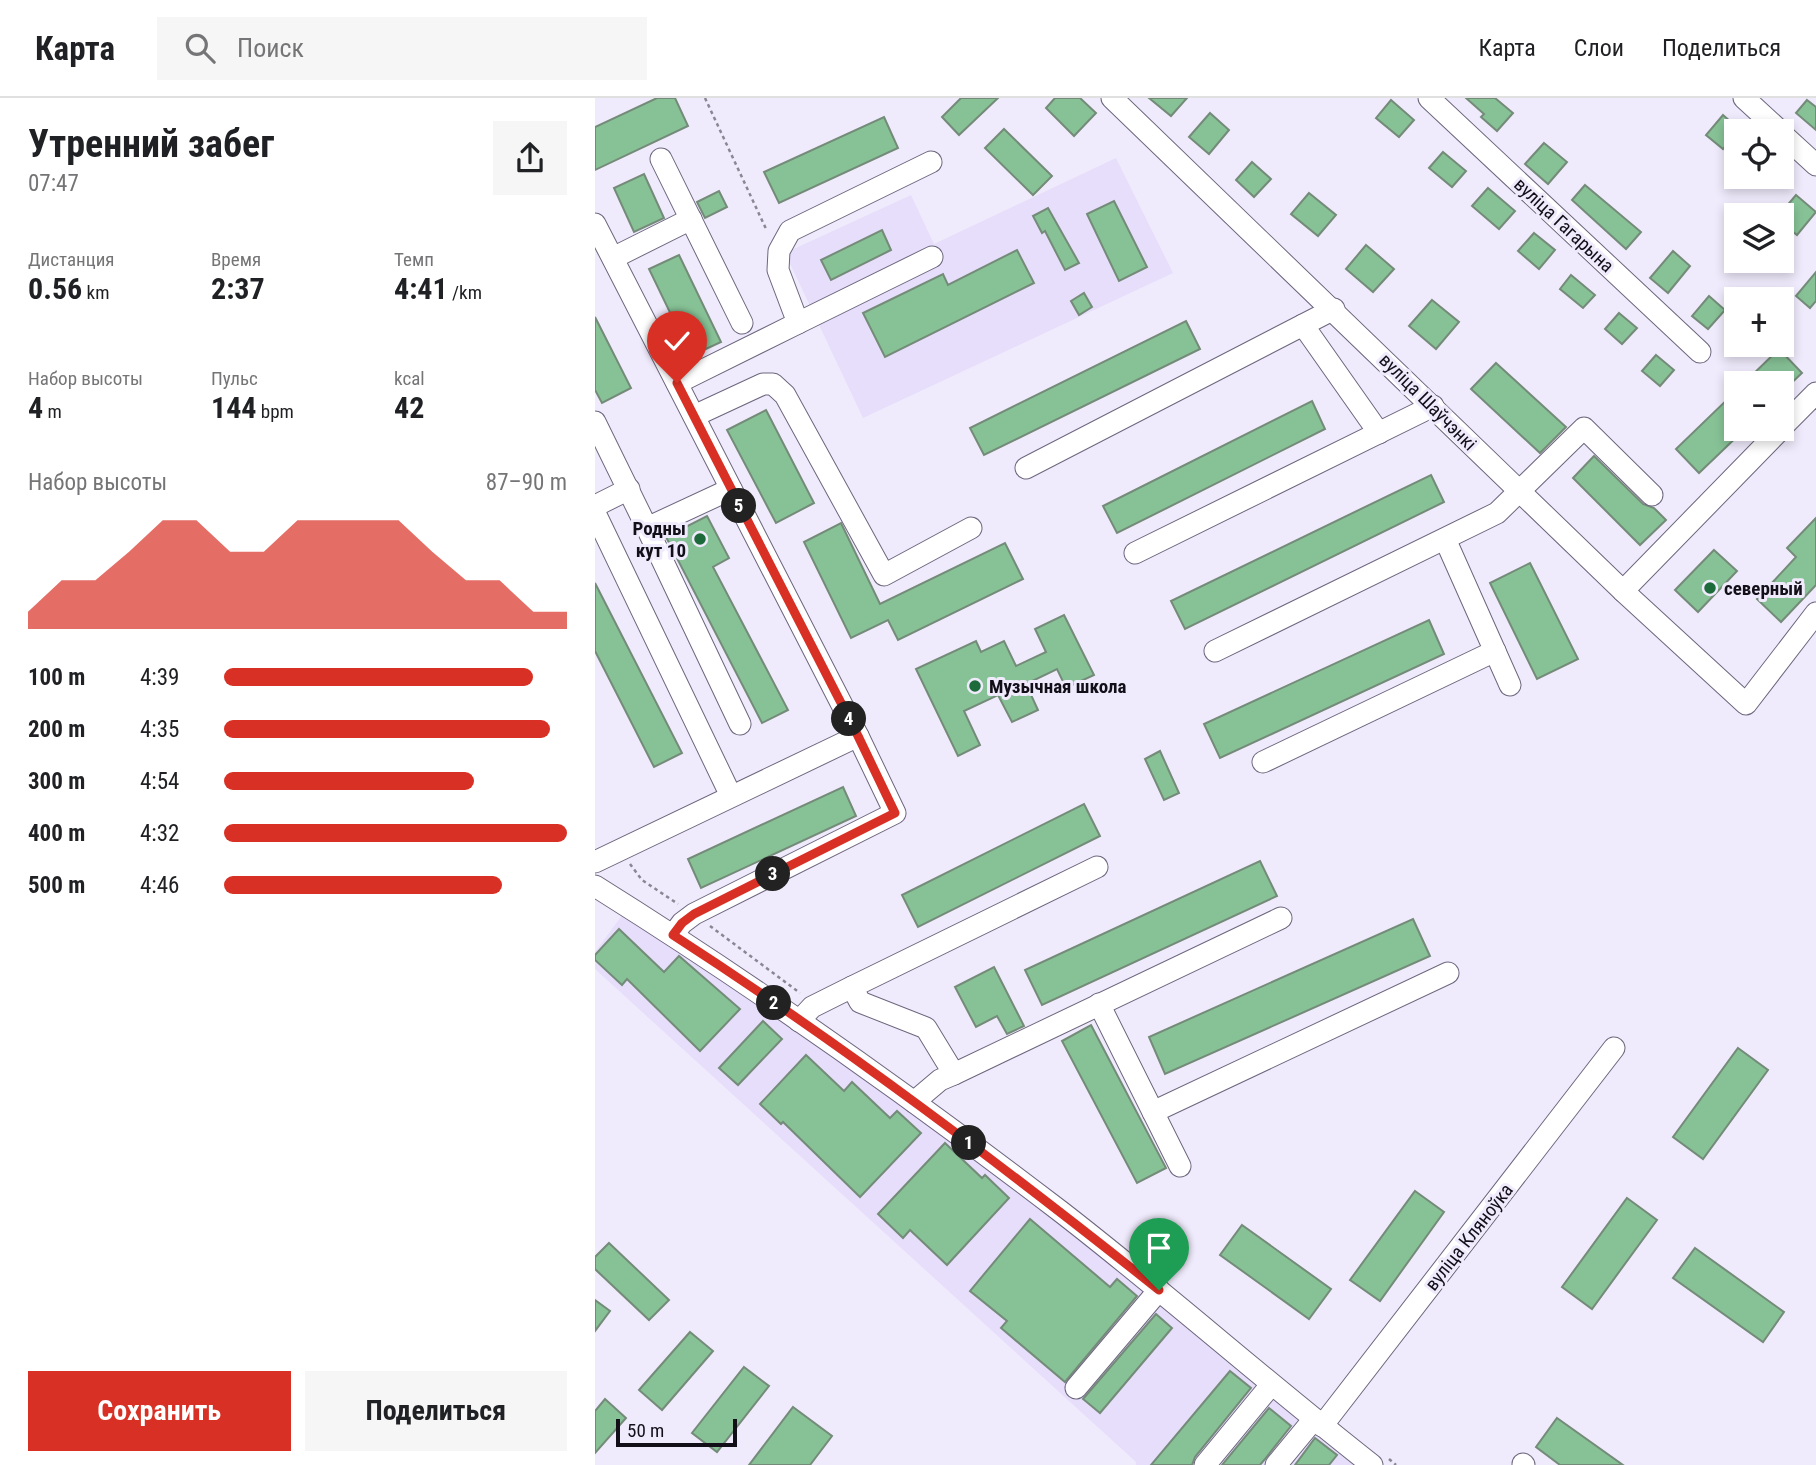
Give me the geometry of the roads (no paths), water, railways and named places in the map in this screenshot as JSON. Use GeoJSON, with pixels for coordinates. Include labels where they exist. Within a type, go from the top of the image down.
{"type":"FeatureCollection","features":[{"type":"Feature","properties":{"kind":"street","name":"вуліца Шаўчэнкі"},"geometry":{"type":"LineString","coordinates":[[1112,98],[1334,309],[1623,591],[1746,704],[1816,613]]}},
{"type":"Feature","properties":{"kind":"street","name":"вуліца Гагарына"},"geometry":{"type":"LineString","coordinates":[[1429,98],[1700,352]]}},
{"type":"Feature","properties":{"kind":"street"},"geometry":{"type":"LineString","coordinates":[[1744,98],[1767,119]]}},
{"type":"Feature","properties":{"kind":"street"},"geometry":{"type":"LineString","coordinates":[[1794,144],[1816,165]]}},
{"type":"Feature","properties":{"kind":"street"},"geometry":{"type":"LineString","coordinates":[[661,159],[742,323]]}},
{"type":"Feature","properties":{"kind":"street"},"geometry":{"type":"LineString","coordinates":[[799,323],[778,270],[779,251],[790,231],[931,162]]}},
{"type":"Feature","properties":{"kind":"street"},"geometry":{"type":"LineString","coordinates":[[613,258],[691,219]]}},
{"type":"Feature","properties":{"kind":"street"},"geometry":{"type":"LineString","coordinates":[[595,224],[895,813],[694,914],[682,923],[673,935]]}},
{"type":"Feature","properties":{"kind":"street"},"geometry":{"type":"LineString","coordinates":[[677,383],[932,257]]}},
{"type":"Feature","properties":{"kind":"street"},"geometry":{"type":"LineString","coordinates":[[1026,468],[1334,309]]}},
{"type":"Feature","properties":{"kind":"street"},"geometry":{"type":"LineString","coordinates":[[1303,325],[1379,433]]}},
{"type":"Feature","properties":{"kind":"street"},"geometry":{"type":"LineString","coordinates":[[694,416],[763,384],[773,384],[785,396],[884,575],[971,528]]}},
{"type":"Feature","properties":{"kind":"street"},"geometry":{"type":"LineString","coordinates":[[1794,415],[1816,393]]}},
{"type":"Feature","properties":{"kind":"street"},"geometry":{"type":"LineString","coordinates":[[1135,553],[1433,406]]}},
{"type":"Feature","properties":{"kind":"street"},"geometry":{"type":"LineString","coordinates":[[595,422],[740,724]]}},
{"type":"Feature","properties":{"kind":"street"},"geometry":{"type":"LineString","coordinates":[[1215,651],[1497,513],[1584,428],[1652,495]]}},
{"type":"Feature","properties":{"kind":"street"},"geometry":{"type":"LineString","coordinates":[[1623,591],[1768,441]]}},
{"type":"Feature","properties":{"kind":"street"},"geometry":{"type":"LineString","coordinates":[[595,506],[629,489]]}},
{"type":"Feature","properties":{"kind":"street"},"geometry":{"type":"LineString","coordinates":[[647,528],[731,489]]}},
{"type":"Feature","properties":{"kind":"street"},"geometry":{"type":"LineString","coordinates":[[595,513],[731,796]]}},
{"type":"Feature","properties":{"kind":"street"},"geometry":{"type":"LineString","coordinates":[[1445,539],[1510,685]]}},
{"type":"Feature","properties":{"kind":"street"},"geometry":{"type":"LineString","coordinates":[[1263,762],[1495,651]]}},
{"type":"Feature","properties":{"kind":"street"},"geometry":{"type":"LineString","coordinates":[[595,862],[858,736]]}},
{"type":"Feature","properties":{"kind":"street"},"geometry":{"type":"LineString","coordinates":[[799,1021],[812,1007],[1097,867]]}},
{"type":"Feature","properties":{"kind":"street"},"geometry":{"type":"LineString","coordinates":[[595,886],[673,935],[914,1102],[1060,1211],[1159,1290],[1318,1423],[1348,1458],[1372,1465]]}},
{"type":"Feature","properties":{"kind":"street"},"geometry":{"type":"LineString","coordinates":[[914,1102],[940,1080],[1281,918]]}},
{"type":"Feature","properties":{"kind":"street"},"geometry":{"type":"LineString","coordinates":[[1153,1112],[1448,973]]}},
{"type":"Feature","properties":{"kind":"street"},"geometry":{"type":"LineString","coordinates":[[852,987],[860,1002],[926,1028],[954,1074]]}},
{"type":"Feature","properties":{"kind":"street"},"geometry":{"type":"LineString","coordinates":[[1099,1004],[1180,1166]]}},
{"type":"Feature","properties":{"kind":"street","name":"вуліца Кляноўка"},"geometry":{"type":"LineString","coordinates":[[1276,1465],[1318,1423],[1614,1048]]}},
{"type":"Feature","properties":{"kind":"street"},"geometry":{"type":"LineString","coordinates":[[1076,1388],[1159,1290]]}},
{"type":"Feature","properties":{"kind":"street"},"geometry":{"type":"LineString","coordinates":[[1205,1465],[1272,1385]]}},
{"type":"Feature","properties":{"kind":"place","name":"Родны кут 10"},"geometry":{"type":"Point","coordinates":[700,539]}},
{"type":"Feature","properties":{"kind":"place","name":"северный"},"geometry":{"type":"Point","coordinates":[1710,588]}},
{"type":"Feature","properties":{"kind":"place","name":"Музычная школа"},"geometry":{"type":"Point","coordinates":[975,686]}}]}
